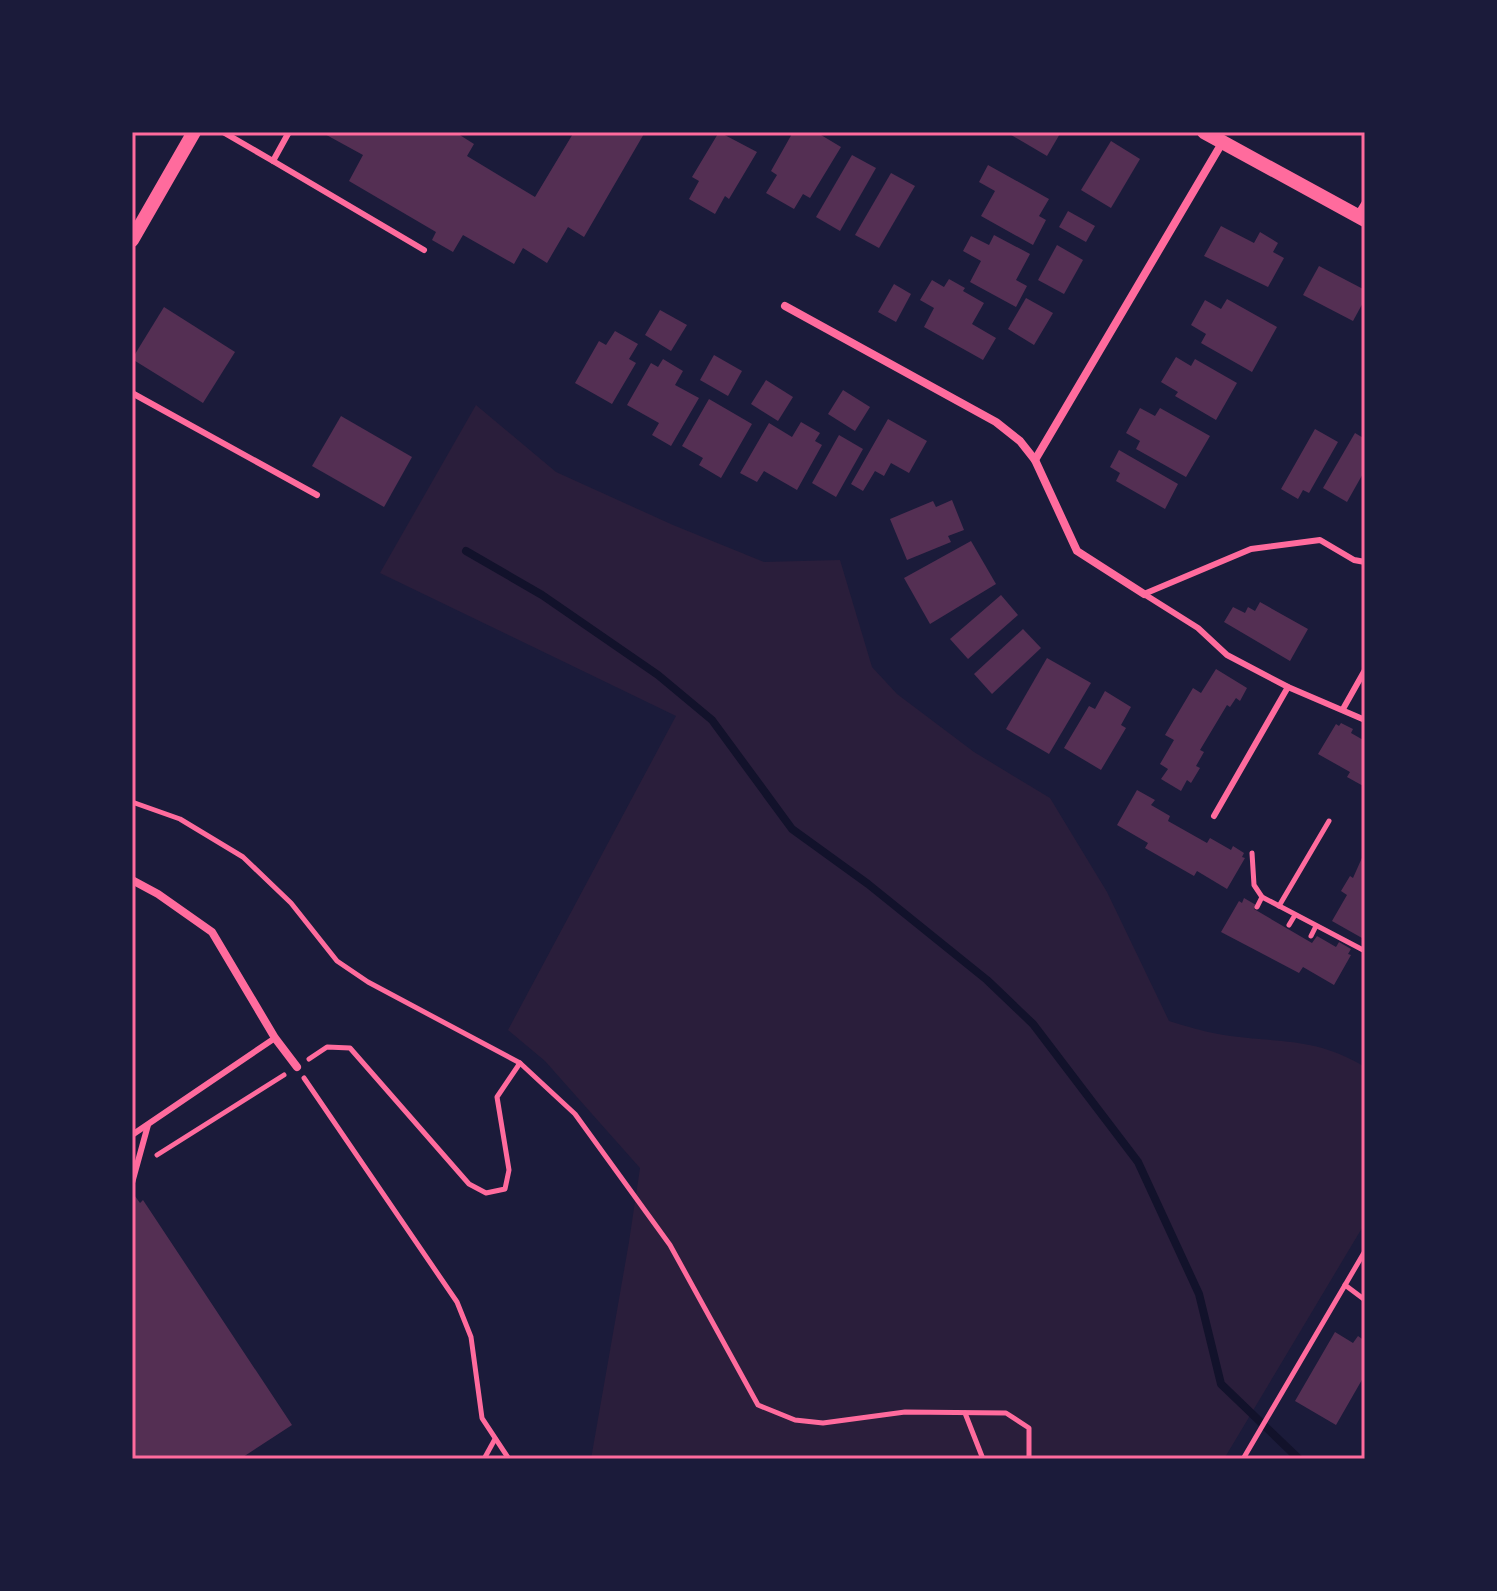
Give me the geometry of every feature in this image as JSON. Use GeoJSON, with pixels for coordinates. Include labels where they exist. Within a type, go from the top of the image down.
{"type":"FeatureCollection","features":[{"type":"Feature","properties":{"kind":"street"},"geometry":{"type":"LineString","coordinates":[[132,240],[194,132]]}},
{"type":"Feature","properties":{"kind":"street"},"geometry":{"type":"LineString","coordinates":[[1204,132],[1362,212]]}},
{"type":"Feature","properties":{"kind":"street"},"geometry":{"type":"LineString","coordinates":[[1035,460],[1222,143]]}},
{"type":"Feature","properties":{"kind":"street"},"geometry":{"type":"LineString","coordinates":[[785,306],[996,422],[1020,441],[1035,460],[1077,551],[1144,594]]}},
{"type":"Feature","properties":{"kind":"street"},"geometry":{"type":"LineString","coordinates":[[132,880],[158,894],[212,932],[275,1038],[297,1067]]}},
{"type":"Feature","properties":{"kind":"lane"},"geometry":{"type":"LineString","coordinates":[[223,132],[424,250]]}},
{"type":"Feature","properties":{"kind":"lane"},"geometry":{"type":"LineString","coordinates":[[273,161],[289,132]]}},
{"type":"Feature","properties":{"kind":"lane"},"geometry":{"type":"LineString","coordinates":[[132,393],[317,495]]}},
{"type":"Feature","properties":{"kind":"lane"},"geometry":{"type":"LineString","coordinates":[[1144,594],[1251,549],[1320,540],[1354,560],[1365,562]]}},
{"type":"Feature","properties":{"kind":"lane"},"geometry":{"type":"LineString","coordinates":[[1144,594],[1198,628],[1227,655],[1288,687],[1365,720]]}},
{"type":"Feature","properties":{"kind":"lane"},"geometry":{"type":"LineString","coordinates":[[1343,709],[1365,670]]}},
{"type":"Feature","properties":{"kind":"lane"},"geometry":{"type":"LineString","coordinates":[[1214,816],[1288,687]]}},
{"type":"Feature","properties":{"kind":"lane"},"geometry":{"type":"LineString","coordinates":[[132,1135],[275,1038]]}},
{"type":"Feature","properties":{"kind":"lane"},"geometry":{"type":"LineString","coordinates":[[132,1183],[148,1124]]}},
{"type":"Feature","properties":{"kind":"path"},"geometry":{"type":"LineString","coordinates":[[132,802],[180,819],[243,857],[291,903],[337,961],[368,982],[520,1063],[575,1114],[670,1245],[758,1405],[795,1420],[823,1423],[905,1412],[1006,1413],[1029,1428],[1029,1459]]}},
{"type":"Feature","properties":{"kind":"path"},"geometry":{"type":"LineString","coordinates":[[1279,906],[1329,821]]}},
{"type":"Feature","properties":{"kind":"path"},"geometry":{"type":"LineString","coordinates":[[1252,853],[1254,885],[1262,897],[1365,951]]}},
{"type":"Feature","properties":{"kind":"path"},"geometry":{"type":"LineString","coordinates":[[1257,907],[1262,897]]}},
{"type":"Feature","properties":{"kind":"path"},"geometry":{"type":"LineString","coordinates":[[1289,925],[1295,915]]}},
{"type":"Feature","properties":{"kind":"path"},"geometry":{"type":"LineString","coordinates":[[1311,936],[1316,926]]}},
{"type":"Feature","properties":{"kind":"path"},"geometry":{"type":"LineString","coordinates":[[153,1166],[158,1153],[327,1047],[350,1048],[469,1184],[486,1193],[505,1189],[509,1170],[497,1097],[520,1063]]}},
{"type":"Feature","properties":{"kind":"path"},"geometry":{"type":"LineString","coordinates":[[297,1067],[457,1302],[471,1337],[482,1418],[509,1459]]}},
{"type":"Feature","properties":{"kind":"path"},"geometry":{"type":"LineString","coordinates":[[1243,1459],[1365,1251]]}},
{"type":"Feature","properties":{"kind":"path"},"geometry":{"type":"LineString","coordinates":[[1345,1285],[1365,1300]]}},
{"type":"Feature","properties":{"kind":"path"},"geometry":{"type":"LineString","coordinates":[[965,1413],[983,1459]]}},
{"type":"Feature","properties":{"kind":"path"},"geometry":{"type":"LineString","coordinates":[[484,1459],[495,1438]]}},
{"type":"Feature","properties":{"kind":"shaded area"},"geometry":{"type":"Polygon","coordinates":[[[476,405],[556,472],[673,525],[764,562],[840,560],[872,667],[897,694],[974,752],[1050,798],[1107,892],[1169,1021],[1218,1034],[1310,1045],[1365,1067],[1365,1223],[1224,1459],[591,1459],[640,1168],[545,1061],[508,1030],[676,716],[380,573],[476,405]]]}},
{"type":"Feature","properties":{"kind":"building"},"geometry":{"type":"Polygon","coordinates":[[[321,132],[455,132],[474,144],[467,156],[535,197],[574,132],[645,132],[584,237],[568,227],[547,263],[523,248],[514,264],[463,235],[453,252],[432,240],[436,232],[349,181],[363,155],[321,132]]]}},
{"type":"Feature","properties":{"kind":"building"},"geometry":{"type":"Polygon","coordinates":[[[719,132],[757,152],[729,199],[725,196],[715,214],[689,199],[699,181],[692,177],[719,132]]]}},
{"type":"Feature","properties":{"kind":"building"},"geometry":{"type":"Polygon","coordinates":[[[793,132],[816,132],[841,147],[810,198],[803,194],[794,209],[766,193],[777,175],[771,171],[793,132]]]}},
{"type":"Feature","properties":{"kind":"building"},"geometry":{"type":"Polygon","coordinates":[[[1006,132],[1061,132],[1047,156],[1006,132]]]}},
{"type":"Feature","properties":{"kind":"building"},"geometry":{"type":"Polygon","coordinates":[[[1111,141],[1140,159],[1111,208],[1081,190],[1111,141]]]}},
{"type":"Feature","properties":{"kind":"building"},"geometry":{"type":"Polygon","coordinates":[[[852,155],[876,168],[840,231],[816,217],[852,155]]]}},
{"type":"Feature","properties":{"kind":"building"},"geometry":{"type":"Polygon","coordinates":[[[988,165],[1049,199],[1039,216],[1046,220],[1033,245],[981,216],[995,191],[979,182],[988,165]]]}},
{"type":"Feature","properties":{"kind":"building"},"geometry":{"type":"Polygon","coordinates":[[[891,173],[915,186],[879,248],[855,235],[891,173]]]}},
{"type":"Feature","properties":{"kind":"building"},"geometry":{"type":"Polygon","coordinates":[[[1068,211],[1095,226],[1086,242],[1059,227],[1068,211]]]}},
{"type":"Feature","properties":{"kind":"building"},"geometry":{"type":"Polygon","coordinates":[[[1221,226],[1254,243],[1260,232],[1278,243],[1273,252],[1284,258],[1268,287],[1204,256],[1221,226]]]}},
{"type":"Feature","properties":{"kind":"building"},"geometry":{"type":"Polygon","coordinates":[[[994,235],[1030,254],[1016,280],[1027,286],[1016,307],[970,282],[981,261],[963,251],[971,236],[989,245],[994,235]]]}},
{"type":"Feature","properties":{"kind":"building"},"geometry":{"type":"Polygon","coordinates":[[[1057,245],[1083,260],[1064,294],[1038,280],[1057,245]]]}},
{"type":"Feature","properties":{"kind":"building"},"geometry":{"type":"Polygon","coordinates":[[[1319,266],[1365,290],[1365,299],[1353,321],[1303,295],[1319,266]]]}},
{"type":"Feature","properties":{"kind":"building"},"geometry":{"type":"Polygon","coordinates":[[[949,279],[984,303],[972,324],[996,338],[983,360],[924,327],[934,308],[920,300],[932,280],[944,287],[949,279]]]}},
{"type":"Feature","properties":{"kind":"building"},"geometry":{"type":"Polygon","coordinates":[[[894,284],[911,294],[896,322],[878,312],[894,284]]]}},
{"type":"Feature","properties":{"kind":"building"},"geometry":{"type":"Polygon","coordinates":[[[1026,298],[1053,313],[1034,345],[1008,329],[1026,298]]]}},
{"type":"Feature","properties":{"kind":"building"},"geometry":{"type":"Polygon","coordinates":[[[1227,299],[1277,327],[1252,372],[1201,343],[1206,334],[1191,325],[1205,300],[1221,309],[1227,299]]]}},
{"type":"Feature","properties":{"kind":"building"},"geometry":{"type":"Polygon","coordinates":[[[164,307],[235,352],[203,403],[132,359],[164,307]]]}},
{"type":"Feature","properties":{"kind":"building"},"geometry":{"type":"Polygon","coordinates":[[[660,310],[687,325],[671,351],[645,335],[660,310]]]}},
{"type":"Feature","properties":{"kind":"building"},"geometry":{"type":"Polygon","coordinates":[[[615,331],[638,344],[629,359],[636,363],[612,404],[575,383],[599,341],[606,345],[615,331]]]}},
{"type":"Feature","properties":{"kind":"building"},"geometry":{"type":"Polygon","coordinates":[[[714,355],[742,371],[728,396],[700,380],[714,355]]]}},
{"type":"Feature","properties":{"kind":"building"},"geometry":{"type":"Polygon","coordinates":[[[1176,357],[1191,366],[1195,359],[1237,383],[1216,420],[1175,396],[1178,392],[1161,382],[1176,357]]]}},
{"type":"Feature","properties":{"kind":"building"},"geometry":{"type":"Polygon","coordinates":[[[663,359],[683,371],[675,385],[699,398],[671,446],[652,435],[659,423],[627,405],[651,363],[658,367],[663,359]]]}},
{"type":"Feature","properties":{"kind":"building"},"geometry":{"type":"Polygon","coordinates":[[[766,380],[793,397],[778,421],[751,404],[766,380]]]}},
{"type":"Feature","properties":{"kind":"building"},"geometry":{"type":"Polygon","coordinates":[[[843,390],[870,407],[855,431],[828,414],[843,390]]]}},
{"type":"Feature","properties":{"kind":"building"},"geometry":{"type":"Polygon","coordinates":[[[709,399],[752,424],[721,478],[699,465],[703,458],[682,446],[709,399]]]}},
{"type":"Feature","properties":{"kind":"building"},"geometry":{"type":"Polygon","coordinates":[[[1140,408],[1155,416],[1160,408],[1210,436],[1186,477],[1136,449],[1140,441],[1126,433],[1140,408]]]}},
{"type":"Feature","properties":{"kind":"building"},"geometry":{"type":"Polygon","coordinates":[[[341,416],[412,457],[384,507],[312,466],[341,416]]]}},
{"type":"Feature","properties":{"kind":"building"},"geometry":{"type":"Polygon","coordinates":[[[888,419],[927,441],[909,473],[891,463],[884,476],[875,471],[863,491],[851,484],[888,419]]]}},
{"type":"Feature","properties":{"kind":"building"},"geometry":{"type":"Polygon","coordinates":[[[801,422],[820,433],[815,441],[822,445],[797,490],[764,471],[757,482],[740,473],[769,423],[792,437],[801,422]]]}},
{"type":"Feature","properties":{"kind":"building"},"geometry":{"type":"Polygon","coordinates":[[[1315,429],[1338,442],[1309,493],[1303,490],[1298,499],[1281,489],[1315,429]]]}},
{"type":"Feature","properties":{"kind":"building"},"geometry":{"type":"Polygon","coordinates":[[[1355,433],[1365,439],[1365,470],[1347,502],[1323,488],[1355,433]]]}},
{"type":"Feature","properties":{"kind":"building"},"geometry":{"type":"Polygon","coordinates":[[[839,435],[863,449],[836,497],[812,483],[839,435]]]}},
{"type":"Feature","properties":{"kind":"building"},"geometry":{"type":"Polygon","coordinates":[[[1119,450],[1178,484],[1165,509],[1116,481],[1120,473],[1110,467],[1119,450]]]}},
{"type":"Feature","properties":{"kind":"building"},"geometry":{"type":"Polygon","coordinates":[[[952,500],[964,530],[948,536],[951,542],[907,560],[890,519],[933,501],[936,507],[952,500]]]}},
{"type":"Feature","properties":{"kind":"building"},"geometry":{"type":"Polygon","coordinates":[[[971,541],[996,584],[930,624],[904,578],[971,541]]]}},
{"type":"Feature","properties":{"kind":"building"},"geometry":{"type":"Polygon","coordinates":[[[1001,595],[1018,615],[968,659],[950,639],[1001,595]]]}},
{"type":"Feature","properties":{"kind":"building"},"geometry":{"type":"Polygon","coordinates":[[[1260,602],[1308,629],[1290,661],[1224,622],[1233,607],[1245,613],[1248,607],[1255,611],[1260,602]]]}},
{"type":"Feature","properties":{"kind":"building"},"geometry":{"type":"Polygon","coordinates":[[[1023,629],[1041,648],[992,694],[974,674],[1023,629]]]}},
{"type":"Feature","properties":{"kind":"building"},"geometry":{"type":"Polygon","coordinates":[[[1047,658],[1091,683],[1049,754],[1006,729],[1047,658]]]}},
{"type":"Feature","properties":{"kind":"building"},"geometry":{"type":"Polygon","coordinates":[[[1216,669],[1247,688],[1240,701],[1236,698],[1230,707],[1227,705],[1200,750],[1204,752],[1196,766],[1200,768],[1191,783],[1187,780],[1181,791],[1161,779],[1168,769],[1160,764],[1174,740],[1165,735],[1193,688],[1201,693],[1216,669]]]}},
{"type":"Feature","properties":{"kind":"building"},"geometry":{"type":"Polygon","coordinates":[[[1105,691],[1131,707],[1121,725],[1126,728],[1101,770],[1064,748],[1089,706],[1095,709],[1105,691]]]}},
{"type":"Feature","properties":{"kind":"building"},"geometry":{"type":"Polygon","coordinates":[[[1341,723],[1365,741],[1365,787],[1347,777],[1350,772],[1318,754],[1336,724],[1339,726],[1341,723]]]}},
{"type":"Feature","properties":{"kind":"building"},"geometry":{"type":"Polygon","coordinates":[[[1137,790],[1155,800],[1151,805],[1170,816],[1168,821],[1207,843],[1210,838],[1231,850],[1233,846],[1244,853],[1242,857],[1245,858],[1227,889],[1197,871],[1194,876],[1145,848],[1148,843],[1117,825],[1137,790]]]}},
{"type":"Feature","properties":{"kind":"building"},"geometry":{"type":"Polygon","coordinates":[[[1365,851],[1365,934],[1362,938],[1332,921],[1347,895],[1341,891],[1350,876],[1353,878],[1365,851]]]}},
{"type":"Feature","properties":{"kind":"building"},"geometry":{"type":"Polygon","coordinates":[[[1244,898],[1256,905],[1254,909],[1312,943],[1317,936],[1336,947],[1339,942],[1351,949],[1348,954],[1351,955],[1334,985],[1303,967],[1299,973],[1221,932],[1239,901],[1242,903],[1244,898]]]}},
{"type":"Feature","properties":{"kind":"building"},"geometry":{"type":"Polygon","coordinates":[[[132,1192],[140,1203],[143,1200],[292,1425],[240,1459],[132,1459],[132,1192]]]}},
{"type":"Feature","properties":{"kind":"building"},"geometry":{"type":"Polygon","coordinates":[[[1335,1332],[1353,1343],[1358,1336],[1365,1341],[1365,1380],[1363,1378],[1336,1425],[1295,1401],[1335,1332]]]}},
{"type":"Feature","properties":{"kind":"waterway"},"geometry":{"type":"LineString","coordinates":[[466,551],[542,595],[658,675],[712,720],[792,829],[868,884],[987,980],[1033,1024],[1138,1162],[1199,1294],[1221,1384],[1299,1459]]}}]}
